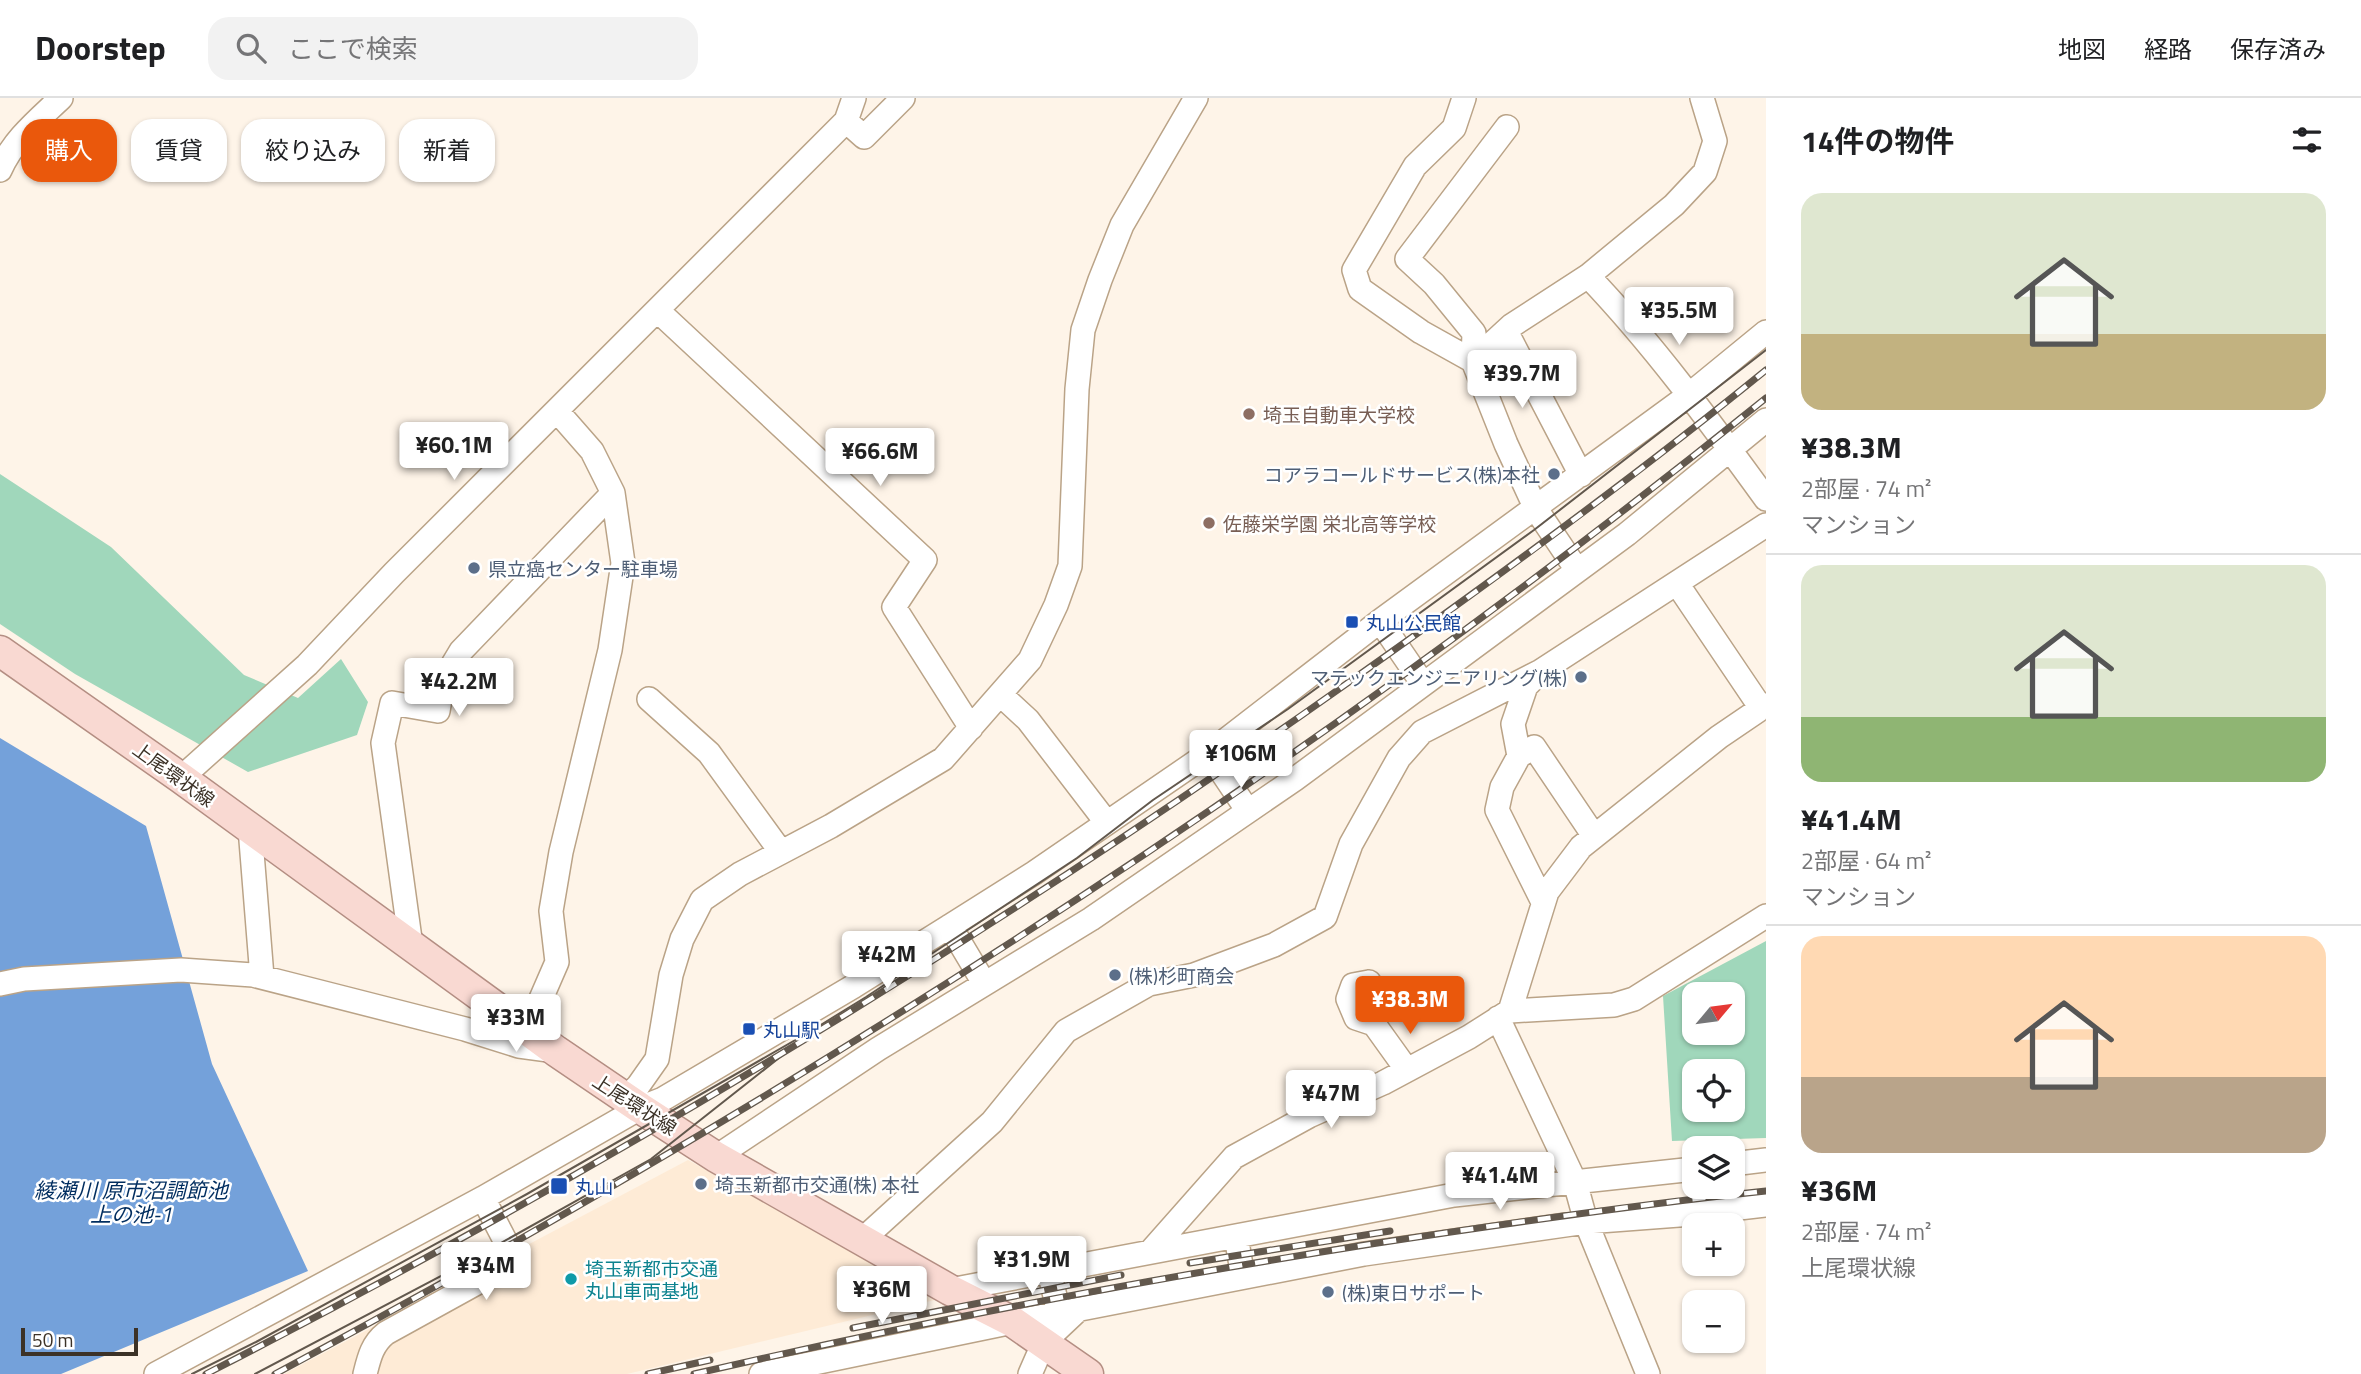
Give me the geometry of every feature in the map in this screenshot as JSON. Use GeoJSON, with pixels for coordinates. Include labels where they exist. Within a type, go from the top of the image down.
{"type":"FeatureCollection","features":[{"type":"Feature","properties":{"kind":"main road","name":"上尾環状線"},"geometry":{"type":"LineString","coordinates":[[0,651],[181,778],[527,1031],[633,1103],[716,1157],[950,1290],[1013,1322],[1088,1374]]}},
{"type":"Feature","properties":{"kind":"street"},"geometry":{"type":"LineString","coordinates":[[0,170],[8,153],[25,132],[61,98]]}},
{"type":"Feature","properties":{"kind":"street"},"geometry":{"type":"LineString","coordinates":[[181,778],[307,664],[394,573],[846,121],[854,98]]}},
{"type":"Feature","properties":{"kind":"street"},"geometry":{"type":"LineString","coordinates":[[846,121],[864,137],[903,98]]}},
{"type":"Feature","properties":{"kind":"street"},"geometry":{"type":"LineString","coordinates":[[633,1103],[638,1086],[657,1059],[671,975],[682,939],[702,900],[740,874],[831,826],[943,759],[1030,660],[1056,605],[1070,566],[1077,389],[1083,330],[1122,225],[1196,98]]}},
{"type":"Feature","properties":{"kind":"street"},"geometry":{"type":"LineString","coordinates":[[1464,98],[1454,128],[1415,166],[1354,270],[1360,289],[1421,332],[1473,361]]}},
{"type":"Feature","properties":{"kind":"street"},"geometry":{"type":"LineString","coordinates":[[1473,361],[1506,331],[1588,276],[1674,205],[1705,173],[1715,141],[1702,98]]}},
{"type":"Feature","properties":{"kind":"street"},"geometry":{"type":"LineString","coordinates":[[1507,127],[1407,259],[1434,284],[1474,333],[1473,361],[1506,444],[1536,509],[1577,570]]}},
{"type":"Feature","properties":{"kind":"street"},"geometry":{"type":"LineString","coordinates":[[1588,276],[1631,321],[1766,499]]}},
{"type":"Feature","properties":{"kind":"street"},"geometry":{"type":"LineString","coordinates":[[657,310],[925,560],[894,607],[971,728]]}},
{"type":"Feature","properties":{"kind":"street"},"geometry":{"type":"LineString","coordinates":[[1506,331],[1581,475]]}},
{"type":"Feature","properties":{"kind":"street"},"geometry":{"type":"LineString","coordinates":[[156,1374],[486,1205],[633,1103],[675,1092],[950,926],[1209,753],[1380,621],[1689,395],[1766,332]]}},
{"type":"Feature","properties":{"kind":"street"},"geometry":{"type":"LineString","coordinates":[[527,1031],[557,962],[551,911],[561,852],[610,650],[623,563],[613,493],[592,451],[557,411]]}},
{"type":"Feature","properties":{"kind":"street"},"geometry":{"type":"LineString","coordinates":[[716,1157],[878,1049],[1068,934],[1248,811],[1627,534],[1766,420]]}},
{"type":"Feature","properties":{"kind":"street"},"geometry":{"type":"LineString","coordinates":[[411,946],[383,743],[393,703],[438,711],[443,681],[461,651],[613,493]]}},
{"type":"Feature","properties":{"kind":"street"},"geometry":{"type":"LineString","coordinates":[[862,1240],[992,1122],[1066,1031],[1149,984],[1194,975],[1274,945],[1325,917],[1351,844],[1399,758],[1422,732],[1541,671],[1766,525]]}},
{"type":"Feature","properties":{"kind":"street"},"geometry":{"type":"LineString","coordinates":[[1648,1374],[1586,1222],[1575,1182],[1504,1015],[1547,892],[1581,847],[1719,737],[1764,707],[1682,591]]}},
{"type":"Feature","properties":{"kind":"street"},"geometry":{"type":"LineString","coordinates":[[1380,621],[1423,684]]}},
{"type":"Feature","properties":{"kind":"street"},"geometry":{"type":"LineString","coordinates":[[1519,756],[1513,724],[1526,686],[1541,671]]}},
{"type":"Feature","properties":{"kind":"street"},"geometry":{"type":"LineString","coordinates":[[1001,695],[1028,720],[1107,823]]}},
{"type":"Feature","properties":{"kind":"street"},"geometry":{"type":"LineString","coordinates":[[649,699],[709,753],[781,852]]}},
{"type":"Feature","properties":{"kind":"street"},"geometry":{"type":"LineString","coordinates":[[1543,902],[1497,810],[1502,787],[1519,756],[1534,747],[1594,836]]}},
{"type":"Feature","properties":{"kind":"street"},"geometry":{"type":"LineString","coordinates":[[1209,753],[1248,811]]}},
{"type":"Feature","properties":{"kind":"street"},"geometry":{"type":"LineString","coordinates":[[250,828],[262,977]]}},
{"type":"Feature","properties":{"kind":"street"},"geometry":{"type":"LineString","coordinates":[[1150,1252],[1234,1157],[1309,1116],[1383,1083],[1504,1015],[1614,1005],[1634,999],[1766,916]]}},
{"type":"Feature","properties":{"kind":"street"},"geometry":{"type":"LineString","coordinates":[[950,926],[984,983]]}},
{"type":"Feature","properties":{"kind":"street"},"geometry":{"type":"LineString","coordinates":[[0,984],[24,979],[181,970],[262,977],[466,1029],[519,1046],[556,1051]]}},
{"type":"Feature","properties":{"kind":"street"},"geometry":{"type":"LineString","coordinates":[[1374,1024],[1408,1070]]}},
{"type":"Feature","properties":{"kind":"street"},"geometry":{"type":"LineString","coordinates":[[1745,1162],[1766,1160]]}},
{"type":"Feature","properties":{"kind":"street"},"geometry":{"type":"LineString","coordinates":[[950,1290],[1454,1195],[1682,1170]]}},
{"type":"Feature","properties":{"kind":"street"},"geometry":{"type":"LineString","coordinates":[[365,1374],[374,1346],[386,1333],[502,1269],[509,1261],[510,1250],[486,1205]]}},
{"type":"Feature","properties":{"kind":"street"},"geometry":{"type":"LineString","coordinates":[[761,1374],[813,1368],[1013,1322],[1364,1254],[1586,1222],[1766,1205]]}},
{"type":"Feature","properties":{"kind":"street"},"geometry":{"type":"LineString","coordinates":[[1236,1236],[1243,1277]]}},
{"type":"Feature","properties":{"kind":"street"},"geometry":{"type":"LineString","coordinates":[[1049,1271],[1069,1311]]}},
{"type":"Feature","properties":{"kind":"street"},"geometry":{"type":"LineString","coordinates":[[1030,1374],[1044,1342],[1069,1311]]}},
{"type":"Feature","properties":{"kind":"shaded area"},"geometry":{"type":"Polygon","coordinates":[[[688,1160],[939,1299],[627,1374],[284,1374],[688,1160]]]}},
{"type":"Feature","properties":{"kind":"green space"},"geometry":{"type":"Polygon","coordinates":[[[0,474],[111,547],[244,675],[298,698],[341,659],[368,702],[357,735],[248,772],[75,674],[0,624],[0,474]]]}},
{"type":"Feature","properties":{"kind":"green space"},"geometry":{"type":"Polygon","coordinates":[[[1766,941],[1766,1138],[1682,1136],[1682,1141],[1672,1141],[1663,996],[1682,986],[1682,1045],[1745,1045],[1745,982],[1689,982],[1766,941]]]}},
{"type":"Feature","properties":{"kind":"water","name":"綾瀬川 原市沼調節池 上の池-1"},"geometry":{"type":"Polygon","coordinates":[[[0,738],[146,826],[212,1064],[308,1271],[61,1374],[0,1374],[0,738]]]}},
{"type":"Feature","properties":{"kind":"tram line"},"geometry":{"type":"LineString","coordinates":[[192,1374],[256,1342],[527,1194],[866,997],[1077,858],[1153,800],[1288,709],[1534,530],[1766,350]]}},
{"type":"Feature","properties":{"kind":"tram line"},"geometry":{"type":"LineString","coordinates":[[255,1374],[458,1267],[651,1159],[784,1054]]}},
{"type":"Feature","properties":{"kind":"railway"},"geometry":{"type":"LineString","coordinates":[[206,1374],[352,1298],[639,1138],[921,968],[1060,879],[1197,788],[1443,616],[1606,495],[1766,370]]}},
{"type":"Feature","properties":{"kind":"railway"},"geometry":{"type":"LineString","coordinates":[[275,1374],[471,1267],[664,1156],[855,1041],[1043,921],[1229,797],[1411,669],[1590,536],[1766,398]]}},
{"type":"Feature","properties":{"kind":"railway"},"geometry":{"type":"LineString","coordinates":[[694,1374],[1031,1303],[1201,1272],[1519,1222],[1766,1191]]}},
{"type":"Feature","properties":{"kind":"railway"},"geometry":{"type":"LineString","coordinates":[[1190,1263],[1390,1231]]}},
{"type":"Feature","properties":{"kind":"railway"},"geometry":{"type":"LineString","coordinates":[[853,1328],[1121,1275]]}},
{"type":"Feature","properties":{"kind":"railway"},"geometry":{"type":"LineString","coordinates":[[648,1374],[710,1360]]}},
{"type":"Feature","properties":{"kind":"place","name":"埼玉自動車大学校"},"geometry":{"type":"Point","coordinates":[1249,414]}},
{"type":"Feature","properties":{"kind":"place","name":"コアラコールドサービス(株)本社"},"geometry":{"type":"Point","coordinates":[1554,474]}},
{"type":"Feature","properties":{"kind":"place","name":"佐藤栄学園 栄北高等学校"},"geometry":{"type":"Point","coordinates":[1209,523]}},
{"type":"Feature","properties":{"kind":"place","name":"県立癌センター駐車場"},"geometry":{"type":"Point","coordinates":[474,568]}},
{"type":"Feature","properties":{"kind":"place","name":"丸山公民館"},"geometry":{"type":"Point","coordinates":[1352,622]}},
{"type":"Feature","properties":{"kind":"place","name":"マテックエンジニアリング(株)"},"geometry":{"type":"Point","coordinates":[1581,677]}},
{"type":"Feature","properties":{"kind":"place","name":"(株)杉町商会"},"geometry":{"type":"Point","coordinates":[1115,975]}},
{"type":"Feature","properties":{"kind":"place","name":"丸山駅"},"geometry":{"type":"Point","coordinates":[749,1029]}},
{"type":"Feature","properties":{"kind":"place","name":"埼玉新都市交通(株) 本社"},"geometry":{"type":"Point","coordinates":[701,1184]}},
{"type":"Feature","properties":{"kind":"place","name":"丸山"},"geometry":{"type":"Point","coordinates":[559,1186]}},
{"type":"Feature","properties":{"kind":"place","name":"埼玉新都市交通 丸山車両基地"},"geometry":{"type":"Point","coordinates":[571,1279]}},
{"type":"Feature","properties":{"kind":"place","name":"(株)東日サポート"},"geometry":{"type":"Point","coordinates":[1328,1292]}}]}
